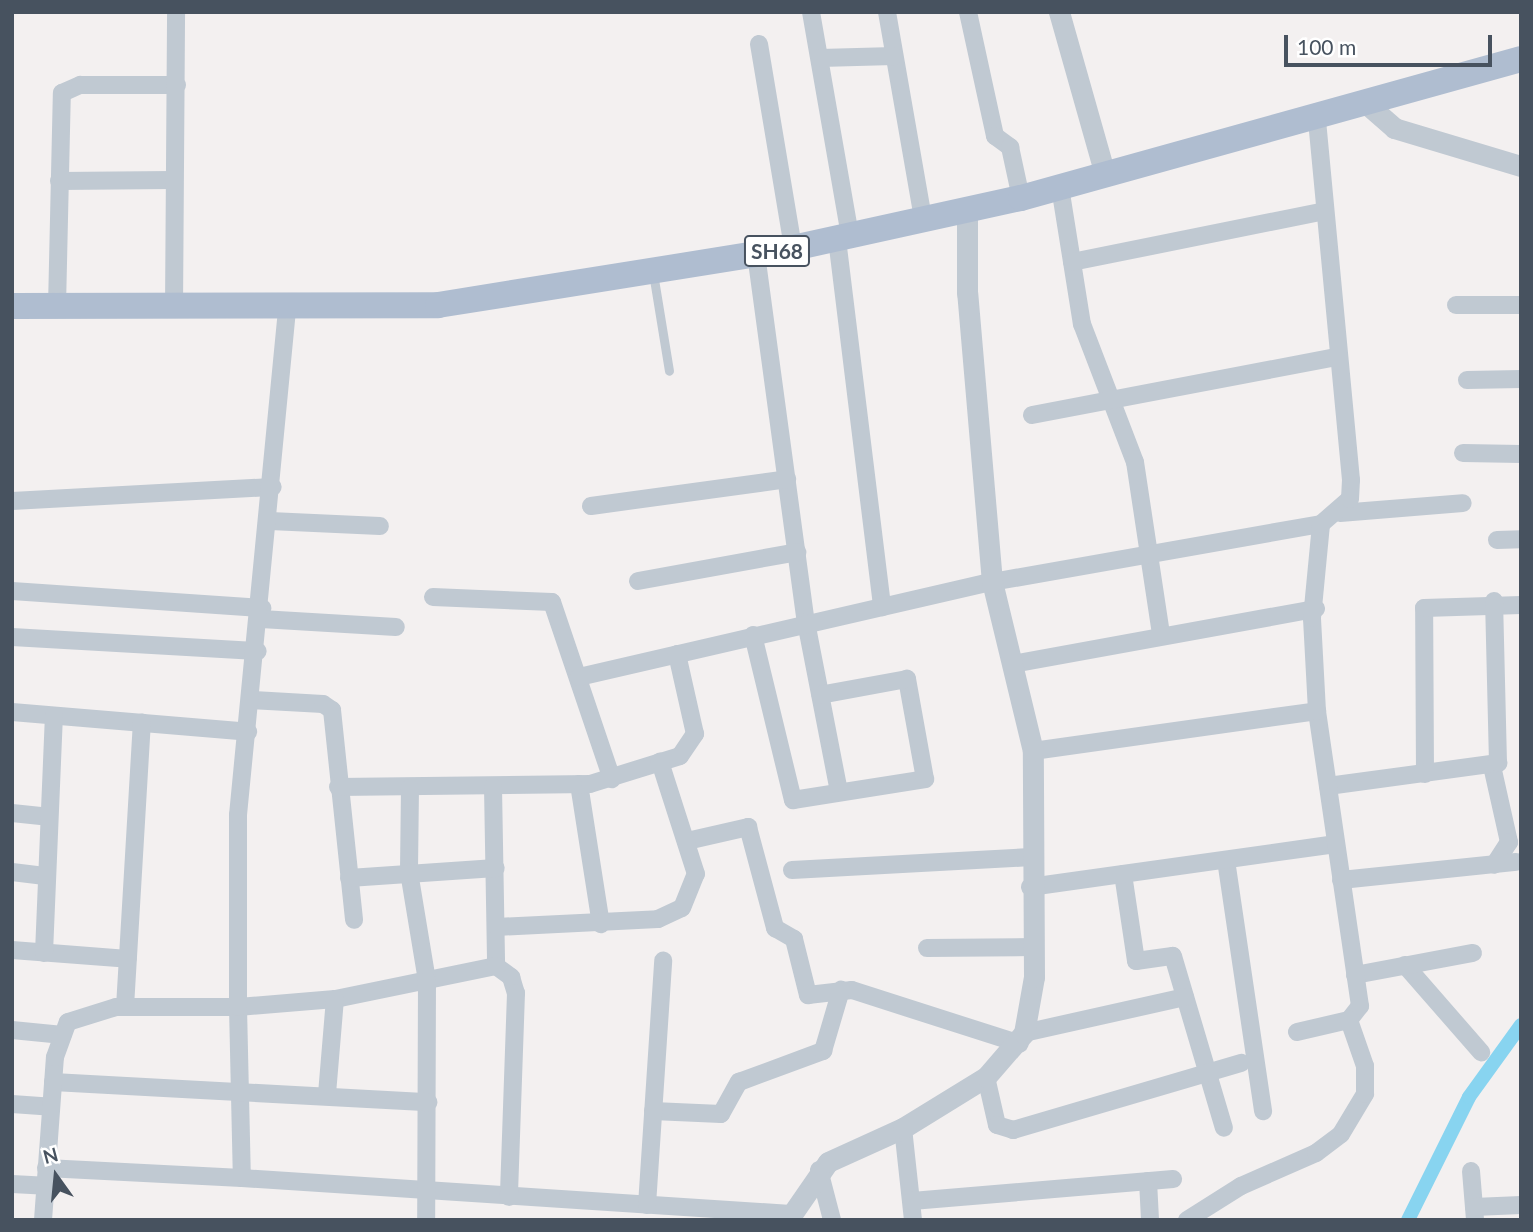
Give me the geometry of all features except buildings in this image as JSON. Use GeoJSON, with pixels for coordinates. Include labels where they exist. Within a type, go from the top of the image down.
{"type":"FeatureCollection","features":[{"type":"Feature","properties":{"kind":"main road","name":"SH68"},"geometry":{"type":"LineString","coordinates":[[12,306],[287,310],[438,305],[793,248],[1020,198],[1368,105],[1521,59]]}},
{"type":"Feature","properties":{"kind":"street"},"geometry":{"type":"LineString","coordinates":[[174,309],[172,180],[177,85],[176,12]]}},
{"type":"Feature","properties":{"kind":"street"},"geometry":{"type":"LineString","coordinates":[[811,12],[820,58],[844,238],[882,607]]}},
{"type":"Feature","properties":{"kind":"street"},"geometry":{"type":"LineString","coordinates":[[887,12],[923,218]]}},
{"type":"Feature","properties":{"kind":"street"},"geometry":{"type":"LineString","coordinates":[[968,12],[995,136],[1010,148],[1020,198]]}},
{"type":"Feature","properties":{"kind":"street"},"geometry":{"type":"LineString","coordinates":[[1059,12],[1104,175]]}},
{"type":"Feature","properties":{"kind":"street"},"geometry":{"type":"LineString","coordinates":[[759,44],[793,248]]}},
{"type":"Feature","properties":{"kind":"street"},"geometry":{"type":"LineString","coordinates":[[820,58],[894,56]]}},
{"type":"Feature","properties":{"kind":"street"},"geometry":{"type":"LineString","coordinates":[[57,307],[59,181],[65,89],[177,85]]}},
{"type":"Feature","properties":{"kind":"street"},"geometry":{"type":"LineString","coordinates":[[1368,105],[1394,128],[1521,166]]}},
{"type":"Feature","properties":{"kind":"street"},"geometry":{"type":"LineString","coordinates":[[579,677],[806,622],[992,582],[1321,524],[1340,513],[1350,499],[1351,480],[1335,357],[1317,118]]}},
{"type":"Feature","properties":{"kind":"street"},"geometry":{"type":"LineString","coordinates":[[59,181],[172,180]]}},
{"type":"Feature","properties":{"kind":"street"},"geometry":{"type":"LineString","coordinates":[[1060,187],[1082,324],[1135,461],[1161,633]]}},
{"type":"Feature","properties":{"kind":"street"},"geometry":{"type":"LineString","coordinates":[[12,1184],[46,1177],[242,1178],[790,1217],[819,1170],[903,1128],[986,1077],[1022,1038],[1033,947],[1030,887],[1034,751],[992,582],[967,293],[967,211]]}},
{"type":"Feature","properties":{"kind":"street"},"geometry":{"type":"LineString","coordinates":[[1072,262],[1324,211]]}},
{"type":"Feature","properties":{"kind":"street"},"geometry":{"type":"LineString","coordinates":[[756,254],[806,622],[839,792]]}},
{"type":"Feature","properties":{"kind":"street"},"geometry":{"type":"LineString","coordinates":[[1456,305],[1521,305]]}},
{"type":"Feature","properties":{"kind":"street"},"geometry":{"type":"LineString","coordinates":[[242,1178],[235,863],[262,614],[287,310]]}},
{"type":"Feature","properties":{"kind":"street"},"geometry":{"type":"LineString","coordinates":[[1032,415],[1335,357]]}},
{"type":"Feature","properties":{"kind":"street"},"geometry":{"type":"LineString","coordinates":[[1467,380],[1521,379]]}},
{"type":"Feature","properties":{"kind":"street"},"geometry":{"type":"LineString","coordinates":[[1463,453],[1521,454]]}},
{"type":"Feature","properties":{"kind":"street"},"geometry":{"type":"LineString","coordinates":[[591,506],[787,480]]}},
{"type":"Feature","properties":{"kind":"street"},"geometry":{"type":"LineString","coordinates":[[12,501],[273,487]]}},
{"type":"Feature","properties":{"kind":"street"},"geometry":{"type":"LineString","coordinates":[[1340,513],[1463,503]]}},
{"type":"Feature","properties":{"kind":"street"},"geometry":{"type":"LineString","coordinates":[[270,521],[380,526]]}},
{"type":"Feature","properties":{"kind":"street"},"geometry":{"type":"LineString","coordinates":[[1297,1032],[1349,1020],[1360,1006],[1317,711],[1316,610],[1321,524]]}},
{"type":"Feature","properties":{"kind":"street"},"geometry":{"type":"LineString","coordinates":[[1497,540],[1521,539]]}},
{"type":"Feature","properties":{"kind":"street"},"geometry":{"type":"LineString","coordinates":[[638,581],[797,552]]}},
{"type":"Feature","properties":{"kind":"street"},"geometry":{"type":"LineString","coordinates":[[12,591],[396,627]]}},
{"type":"Feature","properties":{"kind":"street"},"geometry":{"type":"LineString","coordinates":[[433,597],[552,602],[612,779]]}},
{"type":"Feature","properties":{"kind":"street"},"geometry":{"type":"LineString","coordinates":[[1425,774],[1424,608],[1494,601],[1521,605]]}},
{"type":"Feature","properties":{"kind":"street"},"geometry":{"type":"LineString","coordinates":[[1494,601],[1501,750],[1492,766],[1509,842],[1494,865]]}},
{"type":"Feature","properties":{"kind":"street"},"geometry":{"type":"LineString","coordinates":[[1012,664],[1161,633],[1316,610]]}},
{"type":"Feature","properties":{"kind":"street"},"geometry":{"type":"LineString","coordinates":[[753,635],[791,797],[925,779],[915,710],[903,677],[820,695]]}},
{"type":"Feature","properties":{"kind":"street"},"geometry":{"type":"LineString","coordinates":[[12,637],[258,651]]}},
{"type":"Feature","properties":{"kind":"street"},"geometry":{"type":"LineString","coordinates":[[338,788],[579,784],[612,779],[660,762],[694,744],[677,654]]}},
{"type":"Feature","properties":{"kind":"street"},"geometry":{"type":"LineString","coordinates":[[252,700],[328,705],[354,920]]}},
{"type":"Feature","properties":{"kind":"street"},"geometry":{"type":"LineString","coordinates":[[1034,751],[1317,711]]}},
{"type":"Feature","properties":{"kind":"street"},"geometry":{"type":"LineString","coordinates":[[12,712],[248,732]]}},
{"type":"Feature","properties":{"kind":"street"},"geometry":{"type":"LineString","coordinates":[[44,953],[45,876],[54,716]]}},
{"type":"Feature","properties":{"kind":"street"},"geometry":{"type":"LineString","coordinates":[[125,1007],[142,723]]}},
{"type":"Feature","properties":{"kind":"street"},"geometry":{"type":"LineString","coordinates":[[497,927],[601,924],[658,919],[682,908],[697,881],[687,841],[660,762]]}},
{"type":"Feature","properties":{"kind":"street"},"geometry":{"type":"LineString","coordinates":[[1328,786],[1492,766]]}},
{"type":"Feature","properties":{"kind":"street"},"geometry":{"type":"LineString","coordinates":[[579,784],[601,924]]}},
{"type":"Feature","properties":{"kind":"street"},"geometry":{"type":"LineString","coordinates":[[493,787],[496,966]]}},
{"type":"Feature","properties":{"kind":"street"},"geometry":{"type":"LineString","coordinates":[[410,788],[409,872],[427,981],[429,1192],[426,1220]]}},
{"type":"Feature","properties":{"kind":"street"},"geometry":{"type":"LineString","coordinates":[[12,813],[48,817]]}},
{"type":"Feature","properties":{"kind":"street"},"geometry":{"type":"LineString","coordinates":[[687,841],[748,827],[775,928],[796,943],[804,991],[841,990],[1022,1038],[1185,997]]}},
{"type":"Feature","properties":{"kind":"street"},"geometry":{"type":"LineString","coordinates":[[1030,887],[1336,844]]}},
{"type":"Feature","properties":{"kind":"street"},"geometry":{"type":"LineString","coordinates":[[792,870],[1031,857]]}},
{"type":"Feature","properties":{"kind":"street"},"geometry":{"type":"LineString","coordinates":[[1226,860],[1262,1111]]}},
{"type":"Feature","properties":{"kind":"street"},"geometry":{"type":"LineString","coordinates":[[1341,880],[1516,862]]}},
{"type":"Feature","properties":{"kind":"street"},"geometry":{"type":"LineString","coordinates":[[349,878],[496,868]]}},
{"type":"Feature","properties":{"kind":"street"},"geometry":{"type":"LineString","coordinates":[[12,872],[45,876]]}},
{"type":"Feature","properties":{"kind":"street"},"geometry":{"type":"LineString","coordinates":[[1123,874],[1136,961],[1173,956],[1224,1128]]}},
{"type":"Feature","properties":{"kind":"street"},"geometry":{"type":"LineString","coordinates":[[927,948],[1033,947]]}},
{"type":"Feature","properties":{"kind":"street"},"geometry":{"type":"LineString","coordinates":[[12,950],[128,959]]}},
{"type":"Feature","properties":{"kind":"street"},"geometry":{"type":"LineString","coordinates":[[1355,975],[1473,953]]}},
{"type":"Feature","properties":{"kind":"street"},"geometry":{"type":"LineString","coordinates":[[647,1205],[663,961]]}},
{"type":"Feature","properties":{"kind":"street"},"geometry":{"type":"LineString","coordinates":[[1405,965],[1481,1052]]}},
{"type":"Feature","properties":{"kind":"street"},"geometry":{"type":"LineString","coordinates":[[43,1220],[53,1082],[68,1022],[125,1007],[238,1007],[335,999],[496,966],[511,977],[516,993],[509,1197]]}},
{"type":"Feature","properties":{"kind":"street"},"geometry":{"type":"LineString","coordinates":[[653,1111],[721,1114],[738,1082],[823,1051],[841,990]]}},
{"type":"Feature","properties":{"kind":"street"},"geometry":{"type":"LineString","coordinates":[[327,1094],[335,999]]}},
{"type":"Feature","properties":{"kind":"street"},"geometry":{"type":"LineString","coordinates":[[1187,1220],[1241,1185],[1316,1153],[1340,1134],[1365,1094],[1364,1066],[1349,1020]]}},
{"type":"Feature","properties":{"kind":"street"},"geometry":{"type":"LineString","coordinates":[[12,1030],[63,1035]]}},
{"type":"Feature","properties":{"kind":"street"},"geometry":{"type":"LineString","coordinates":[[986,1077],[998,1125],[1013,1130],[1241,1063]]}},
{"type":"Feature","properties":{"kind":"street"},"geometry":{"type":"LineString","coordinates":[[53,1082],[238,1087],[428,1102]]}},
{"type":"Feature","properties":{"kind":"street"},"geometry":{"type":"LineString","coordinates":[[12,1104],[51,1107]]}},
{"type":"Feature","properties":{"kind":"street"},"geometry":{"type":"LineString","coordinates":[[903,1128],[914,1220]]}},
{"type":"Feature","properties":{"kind":"street"},"geometry":{"type":"LineString","coordinates":[[819,1170],[832,1220]]}},
{"type":"Feature","properties":{"kind":"street"},"geometry":{"type":"LineString","coordinates":[[1471,1171],[1474,1213],[1521,1205]]}},
{"type":"Feature","properties":{"kind":"street"},"geometry":{"type":"LineString","coordinates":[[912,1201],[1173,1178]]}},
{"type":"Feature","properties":{"kind":"street"},"geometry":{"type":"LineString","coordinates":[[1148,1181],[1150,1220]]}},
{"type":"Feature","properties":{"kind":"lane"},"geometry":{"type":"LineString","coordinates":[[652,271],[669,371]]}},
{"type":"Feature","properties":{"kind":"waterway"},"geometry":{"type":"LineString","coordinates":[[1408,1220],[1469,1097],[1521,1025]]}}]}
